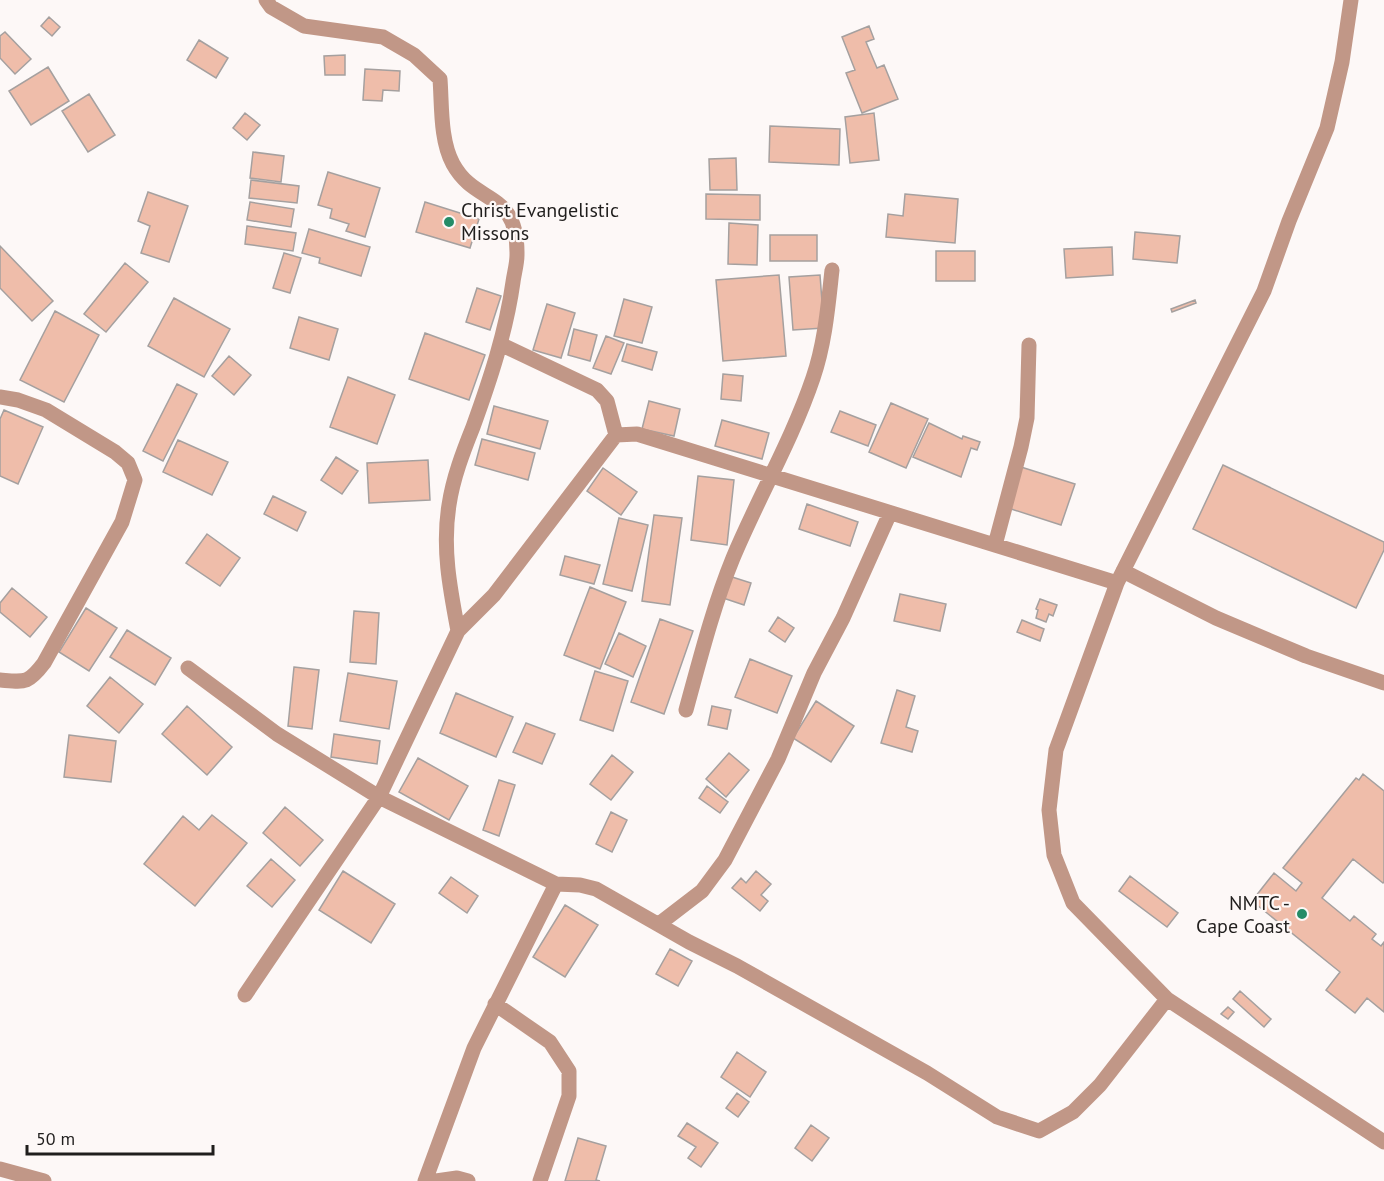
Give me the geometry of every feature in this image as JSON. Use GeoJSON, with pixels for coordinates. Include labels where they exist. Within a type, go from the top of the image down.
{"type":"FeatureCollection","features":[{"type":"Feature","properties":{"kind":"street"},"geometry":{"type":"LineString","coordinates":[[266,0],[271,7],[304,26],[383,37],[414,55],[440,79],[444,137],[453,164],[466,181],[506,209],[512,221],[517,255],[509,313],[459,465],[448,506],[446,556],[449,587],[459,631]]}},
{"type":"Feature","properties":{"kind":"street"},"geometry":{"type":"LineString","coordinates":[[1351,0],[1342,62],[1327,128],[1289,221],[1264,291],[1120,577],[1056,750],[1050,810],[1054,855],[1073,903],[1167,999],[1384,1142]]}},
{"type":"Feature","properties":{"kind":"street"},"geometry":{"type":"LineString","coordinates":[[686,710],[711,618],[733,558],[813,378],[824,334],[832,270]]}},
{"type":"Feature","properties":{"kind":"street"},"geometry":{"type":"LineString","coordinates":[[500,344],[597,390],[606,401],[616,435]]}},
{"type":"Feature","properties":{"kind":"street"},"geometry":{"type":"LineString","coordinates":[[995,545],[1027,418],[1029,345]]}},
{"type":"Feature","properties":{"kind":"street"},"geometry":{"type":"LineString","coordinates":[[0,397],[18,400],[46,410],[115,452],[128,463],[135,480],[122,522],[44,663],[33,678],[24,682],[0,680]]}},
{"type":"Feature","properties":{"kind":"street"},"geometry":{"type":"LineString","coordinates":[[244,996],[379,797],[459,631],[494,595],[616,435],[638,434],[995,545],[1120,577],[1306,656],[1384,683]]}},
{"type":"Feature","properties":{"kind":"street"},"geometry":{"type":"LineString","coordinates":[[659,924],[702,891],[725,860],[778,759],[814,673],[843,618],[890,513]]}},
{"type":"Feature","properties":{"kind":"street"},"geometry":{"type":"LineString","coordinates":[[188,668],[277,734],[379,797],[556,884],[580,885],[596,889],[927,1073],[997,1117],[1039,1131],[1073,1112],[1100,1085],[1167,999]]}},
{"type":"Feature","properties":{"kind":"street"},"geometry":{"type":"LineString","coordinates":[[425,1181],[470,1058],[556,884]]}},
{"type":"Feature","properties":{"kind":"street"},"geometry":{"type":"LineString","coordinates":[[495,1004],[550,1042],[569,1071],[569,1096],[540,1181]]}},
{"type":"Feature","properties":{"kind":"street"},"geometry":{"type":"LineString","coordinates":[[0,1169],[44,1181]]}},
{"type":"Feature","properties":{"kind":"street"},"geometry":{"type":"LineString","coordinates":[[436,1181],[457,1178],[468,1181]]}},
{"type":"Feature","properties":{"kind":"building"},"geometry":{"type":"Polygon","coordinates":[[[49,17],[60,27],[52,36],[41,26],[49,17]]]}},
{"type":"Feature","properties":{"kind":"building"},"geometry":{"type":"Polygon","coordinates":[[[869,26],[874,39],[866,42],[877,68],[884,65],[898,99],[862,113],[846,73],[855,70],[842,37],[869,26]]]}},
{"type":"Feature","properties":{"kind":"building"},"geometry":{"type":"Polygon","coordinates":[[[5,32],[31,59],[15,74],[0,58],[0,36],[5,32]]]}},
{"type":"Feature","properties":{"kind":"building"},"geometry":{"type":"Polygon","coordinates":[[[199,40],[228,58],[216,78],[187,60],[199,40]]]}},
{"type":"Feature","properties":{"kind":"building"},"geometry":{"type":"Polygon","coordinates":[[[345,55],[345,75],[325,75],[324,56],[345,55]]]}},
{"type":"Feature","properties":{"kind":"building"},"geometry":{"type":"Polygon","coordinates":[[[48,67],[69,101],[31,125],[9,91],[48,67]]]}},
{"type":"Feature","properties":{"kind":"building"},"geometry":{"type":"Polygon","coordinates":[[[365,69],[400,71],[399,91],[383,90],[382,101],[363,100],[365,69]]]}},
{"type":"Feature","properties":{"kind":"building"},"geometry":{"type":"Polygon","coordinates":[[[89,94],[115,135],[88,152],[62,111],[89,94]]]}},
{"type":"Feature","properties":{"kind":"building"},"geometry":{"type":"Polygon","coordinates":[[[245,113],[260,125],[247,140],[233,128],[245,113]]]}},
{"type":"Feature","properties":{"kind":"building"},"geometry":{"type":"Polygon","coordinates":[[[874,113],[879,160],[850,163],[845,117],[874,113]]]}},
{"type":"Feature","properties":{"kind":"building"},"geometry":{"type":"Polygon","coordinates":[[[770,126],[840,129],[839,165],[769,162],[770,126]]]}},
{"type":"Feature","properties":{"kind":"building"},"geometry":{"type":"Polygon","coordinates":[[[253,152],[284,156],[281,182],[250,178],[253,152]]]}},
{"type":"Feature","properties":{"kind":"building"},"geometry":{"type":"Polygon","coordinates":[[[736,158],[737,190],[710,190],[709,159],[736,158]]]}},
{"type":"Feature","properties":{"kind":"building"},"geometry":{"type":"Polygon","coordinates":[[[328,172],[380,188],[365,237],[346,231],[349,224],[330,218],[332,209],[318,205],[328,172]]]}},
{"type":"Feature","properties":{"kind":"building"},"geometry":{"type":"Polygon","coordinates":[[[251,180],[299,186],[297,203],[249,198],[251,180]]]}},
{"type":"Feature","properties":{"kind":"building"},"geometry":{"type":"Polygon","coordinates":[[[148,192],[188,206],[169,262],[141,253],[150,226],[138,221],[148,192]]]}},
{"type":"Feature","properties":{"kind":"building"},"geometry":{"type":"Polygon","coordinates":[[[706,194],[760,195],[760,220],[706,219],[706,194]]]}},
{"type":"Feature","properties":{"kind":"building"},"geometry":{"type":"Polygon","coordinates":[[[905,194],[958,199],[955,243],[886,237],[888,214],[903,216],[905,194]]]}},
{"type":"Feature","properties":{"kind":"building"},"geometry":{"type":"Polygon","coordinates":[[[250,202],[294,209],[291,227],[247,220],[250,202]]]}},
{"type":"Feature","properties":{"kind":"building"},"geometry":{"type":"Polygon","coordinates":[[[425,202],[479,219],[470,248],[416,232],[425,202]]]}},
{"type":"Feature","properties":{"kind":"building"},"geometry":{"type":"Polygon","coordinates":[[[729,223],[758,225],[757,265],[728,264],[729,223]]]}},
{"type":"Feature","properties":{"kind":"building"},"geometry":{"type":"Polygon","coordinates":[[[247,226],[296,233],[293,251],[245,244],[247,226]]]}},
{"type":"Feature","properties":{"kind":"building"},"geometry":{"type":"Polygon","coordinates":[[[309,229],[370,247],[361,276],[319,263],[320,258],[302,253],[309,229]]]}},
{"type":"Feature","properties":{"kind":"building"},"geometry":{"type":"Polygon","coordinates":[[[1135,232],[1180,236],[1177,263],[1133,259],[1135,232]]]}},
{"type":"Feature","properties":{"kind":"building"},"geometry":{"type":"Polygon","coordinates":[[[770,235],[817,235],[817,261],[770,261],[770,235]]]}},
{"type":"Feature","properties":{"kind":"building"},"geometry":{"type":"Polygon","coordinates":[[[0,246],[53,301],[32,321],[0,288],[0,246]]]}},
{"type":"Feature","properties":{"kind":"building"},"geometry":{"type":"Polygon","coordinates":[[[1112,247],[1113,275],[1066,278],[1064,249],[1112,247]]]}},
{"type":"Feature","properties":{"kind":"building"},"geometry":{"type":"Polygon","coordinates":[[[936,251],[975,251],[975,281],[936,281],[936,251]]]}},
{"type":"Feature","properties":{"kind":"building"},"geometry":{"type":"Polygon","coordinates":[[[284,253],[301,258],[290,293],[273,288],[284,253]]]}},
{"type":"Feature","properties":{"kind":"building"},"geometry":{"type":"Polygon","coordinates":[[[125,263],[148,282],[106,332],[84,314],[125,263]]]}},
{"type":"Feature","properties":{"kind":"building"},"geometry":{"type":"Polygon","coordinates":[[[779,275],[786,356],[723,361],[716,280],[779,275]]]}},
{"type":"Feature","properties":{"kind":"building"},"geometry":{"type":"Polygon","coordinates":[[[820,275],[824,328],[793,330],[789,277],[820,275]]]}},
{"type":"Feature","properties":{"kind":"building"},"geometry":{"type":"Polygon","coordinates":[[[477,288],[501,296],[490,330],[466,322],[477,288]]]}},
{"type":"Feature","properties":{"kind":"building"},"geometry":{"type":"Polygon","coordinates":[[[174,298],[230,329],[204,377],[148,346],[174,298]]]}},
{"type":"Feature","properties":{"kind":"building"},"geometry":{"type":"Polygon","coordinates":[[[624,299],[652,307],[642,343],[614,336],[624,299]]]}},
{"type":"Feature","properties":{"kind":"building"},"geometry":{"type":"Polygon","coordinates":[[[1195,300],[1196,303],[1172,312],[1171,309],[1195,300]]]}},
{"type":"Feature","properties":{"kind":"building"},"geometry":{"type":"Polygon","coordinates":[[[547,304],[575,313],[561,358],[533,350],[547,304]]]}},
{"type":"Feature","properties":{"kind":"building"},"geometry":{"type":"Polygon","coordinates":[[[55,311],[99,335],[64,402],[20,380],[55,311]]]}},
{"type":"Feature","properties":{"kind":"building"},"geometry":{"type":"Polygon","coordinates":[[[299,317],[338,329],[329,360],[290,348],[299,317]]]}},
{"type":"Feature","properties":{"kind":"building"},"geometry":{"type":"Polygon","coordinates":[[[574,329],[597,335],[590,361],[568,355],[574,329]]]}},
{"type":"Feature","properties":{"kind":"building"},"geometry":{"type":"Polygon","coordinates":[[[425,333],[485,355],[469,400],[409,379],[425,333]]]}},
{"type":"Feature","properties":{"kind":"building"},"geometry":{"type":"Polygon","coordinates":[[[606,336],[624,343],[611,374],[593,368],[606,336]]]}},
{"type":"Feature","properties":{"kind":"building"},"geometry":{"type":"Polygon","coordinates":[[[627,344],[657,352],[652,370],[622,361],[627,344]]]}},
{"type":"Feature","properties":{"kind":"building"},"geometry":{"type":"Polygon","coordinates":[[[229,356],[251,375],[234,395],[212,376],[229,356]]]}},
{"type":"Feature","properties":{"kind":"building"},"geometry":{"type":"Polygon","coordinates":[[[723,374],[743,376],[741,401],[721,399],[723,374]]]}},
{"type":"Feature","properties":{"kind":"building"},"geometry":{"type":"Polygon","coordinates":[[[348,377],[395,395],[377,444],[330,427],[348,377]]]}},
{"type":"Feature","properties":{"kind":"building"},"geometry":{"type":"Polygon","coordinates":[[[177,384],[197,394],[163,461],[143,451],[177,384]]]}},
{"type":"Feature","properties":{"kind":"building"},"geometry":{"type":"Polygon","coordinates":[[[649,401],[680,409],[674,436],[642,429],[649,401]]]}},
{"type":"Feature","properties":{"kind":"building"},"geometry":{"type":"Polygon","coordinates":[[[891,403],[928,419],[906,468],[869,452],[891,403]]]}},
{"type":"Feature","properties":{"kind":"building"},"geometry":{"type":"Polygon","coordinates":[[[494,406],[548,421],[540,449],[487,434],[494,406]]]}},
{"type":"Feature","properties":{"kind":"building"},"geometry":{"type":"Polygon","coordinates":[[[4,410],[43,427],[18,484],[0,476],[0,419],[4,410]]]}},
{"type":"Feature","properties":{"kind":"building"},"geometry":{"type":"Polygon","coordinates":[[[840,411],[876,425],[868,446],[831,432],[840,411]]]}},
{"type":"Feature","properties":{"kind":"building"},"geometry":{"type":"Polygon","coordinates":[[[722,420],[769,433],[762,459],[715,446],[722,420]]]}},
{"type":"Feature","properties":{"kind":"building"},"geometry":{"type":"Polygon","coordinates":[[[929,423],[962,439],[963,436],[980,442],[977,450],[971,448],[961,477],[913,457],[929,423]]]}},
{"type":"Feature","properties":{"kind":"building"},"geometry":{"type":"Polygon","coordinates":[[[482,439],[535,453],[528,480],[475,465],[482,439]]]}},
{"type":"Feature","properties":{"kind":"building"},"geometry":{"type":"Polygon","coordinates":[[[178,440],[228,462],[212,495],[163,472],[178,440]]]}},
{"type":"Feature","properties":{"kind":"building"},"geometry":{"type":"Polygon","coordinates":[[[336,457],[358,471],[342,494],[321,480],[336,457]]]}},
{"type":"Feature","properties":{"kind":"building"},"geometry":{"type":"Polygon","coordinates":[[[428,460],[430,500],[369,503],[367,463],[428,460]]]}},
{"type":"Feature","properties":{"kind":"building"},"geometry":{"type":"Polygon","coordinates":[[[1223,465],[1384,542],[1384,550],[1356,608],[1193,529],[1223,465]]]}},
{"type":"Feature","properties":{"kind":"building"},"geometry":{"type":"Polygon","coordinates":[[[1021,467],[1075,484],[1061,525],[1008,508],[1021,467]]]}},
{"type":"Feature","properties":{"kind":"building"},"geometry":{"type":"Polygon","coordinates":[[[603,468],[637,492],[621,515],[587,491],[603,468]]]}},
{"type":"Feature","properties":{"kind":"building"},"geometry":{"type":"Polygon","coordinates":[[[698,476],[734,480],[727,545],[691,540],[698,476]]]}},
{"type":"Feature","properties":{"kind":"building"},"geometry":{"type":"Polygon","coordinates":[[[273,496],[306,512],[297,531],[264,514],[273,496]]]}},
{"type":"Feature","properties":{"kind":"building"},"geometry":{"type":"Polygon","coordinates":[[[807,504],[858,522],[850,546],[799,529],[807,504]]]}},
{"type":"Feature","properties":{"kind":"building"},"geometry":{"type":"Polygon","coordinates":[[[654,515],[682,518],[670,605],[642,601],[654,515]]]}},
{"type":"Feature","properties":{"kind":"building"},"geometry":{"type":"Polygon","coordinates":[[[619,518],[648,525],[632,591],[603,584],[619,518]]]}},
{"type":"Feature","properties":{"kind":"building"},"geometry":{"type":"Polygon","coordinates":[[[207,534],[240,558],[220,586],[186,563],[207,534]]]}},
{"type":"Feature","properties":{"kind":"building"},"geometry":{"type":"Polygon","coordinates":[[[565,556],[600,565],[594,584],[560,575],[565,556]]]}},
{"type":"Feature","properties":{"kind":"building"},"geometry":{"type":"Polygon","coordinates":[[[729,576],[751,583],[744,605],[723,598],[729,576]]]}},
{"type":"Feature","properties":{"kind":"building"},"geometry":{"type":"Polygon","coordinates":[[[590,587],[626,602],[600,669],[564,655],[590,587]]]}},
{"type":"Feature","properties":{"kind":"building"},"geometry":{"type":"Polygon","coordinates":[[[12,588],[47,617],[30,637],[0,612],[0,603],[12,588]]]}},
{"type":"Feature","properties":{"kind":"building"},"geometry":{"type":"Polygon","coordinates":[[[900,594],[946,604],[940,631],[894,621],[900,594]]]}},
{"type":"Feature","properties":{"kind":"building"},"geometry":{"type":"Polygon","coordinates":[[[1040,599],[1057,605],[1053,616],[1049,614],[1046,622],[1036,618],[1038,610],[1036,609],[1040,599]]]}},
{"type":"Feature","properties":{"kind":"building"},"geometry":{"type":"Polygon","coordinates":[[[86,608],[117,628],[89,671],[59,652],[86,608]]]}},
{"type":"Feature","properties":{"kind":"building"},"geometry":{"type":"Polygon","coordinates":[[[354,611],[379,613],[376,664],[350,662],[354,611]]]}},
{"type":"Feature","properties":{"kind":"building"},"geometry":{"type":"Polygon","coordinates":[[[778,617],[794,628],[785,642],[769,631],[778,617]]]}},
{"type":"Feature","properties":{"kind":"building"},"geometry":{"type":"Polygon","coordinates":[[[660,619],[693,631],[664,714],[631,702],[660,619]]]}},
{"type":"Feature","properties":{"kind":"building"},"geometry":{"type":"Polygon","coordinates":[[[1022,620],[1044,629],[1040,641],[1017,632],[1022,620]]]}},
{"type":"Feature","properties":{"kind":"building"},"geometry":{"type":"Polygon","coordinates":[[[127,630],[171,658],[155,685],[110,657],[127,630]]]}},
{"type":"Feature","properties":{"kind":"building"},"geometry":{"type":"Polygon","coordinates":[[[619,633],[646,646],[633,677],[605,664],[619,633]]]}},
{"type":"Feature","properties":{"kind":"building"},"geometry":{"type":"Polygon","coordinates":[[[750,659],[792,676],[777,713],[735,697],[750,659]]]}},
{"type":"Feature","properties":{"kind":"building"},"geometry":{"type":"Polygon","coordinates":[[[294,667],[319,670],[312,729],[288,726],[294,667]]]}},
{"type":"Feature","properties":{"kind":"building"},"geometry":{"type":"Polygon","coordinates":[[[595,671],[628,681],[613,731],[580,720],[595,671]]]}},
{"type":"Feature","properties":{"kind":"building"},"geometry":{"type":"Polygon","coordinates":[[[348,673],[397,681],[389,729],[340,721],[348,673]]]}},
{"type":"Feature","properties":{"kind":"building"},"geometry":{"type":"Polygon","coordinates":[[[110,677],[143,704],[119,733],[87,706],[110,677]]]}},
{"type":"Feature","properties":{"kind":"building"},"geometry":{"type":"Polygon","coordinates":[[[897,690],[915,696],[906,727],[918,731],[912,752],[881,743],[897,690]]]}},
{"type":"Feature","properties":{"kind":"building"},"geometry":{"type":"Polygon","coordinates":[[[456,693],[513,717],[496,757],[440,733],[456,693]]]}},
{"type":"Feature","properties":{"kind":"building"},"geometry":{"type":"Polygon","coordinates":[[[816,701],[854,726],[831,762],[793,738],[816,701]]]}},
{"type":"Feature","properties":{"kind":"building"},"geometry":{"type":"Polygon","coordinates":[[[187,706],[232,747],[207,775],[162,734],[187,706]]]}},
{"type":"Feature","properties":{"kind":"building"},"geometry":{"type":"Polygon","coordinates":[[[712,706],[731,710],[727,729],[708,725],[712,706]]]}},
{"type":"Feature","properties":{"kind":"building"},"geometry":{"type":"Polygon","coordinates":[[[526,723],[555,734],[542,764],[513,752],[526,723]]]}},
{"type":"Feature","properties":{"kind":"building"},"geometry":{"type":"Polygon","coordinates":[[[334,734],[380,741],[377,764],[331,757],[334,734]]]}},
{"type":"Feature","properties":{"kind":"building"},"geometry":{"type":"Polygon","coordinates":[[[69,735],[116,741],[111,782],[64,777],[69,735]]]}},
{"type":"Feature","properties":{"kind":"building"},"geometry":{"type":"Polygon","coordinates":[[[729,753],[749,770],[726,797],[706,779],[729,753]]]}},
{"type":"Feature","properties":{"kind":"building"},"geometry":{"type":"Polygon","coordinates":[[[612,755],[633,772],[611,800],[590,784],[612,755]]]}},
{"type":"Feature","properties":{"kind":"building"},"geometry":{"type":"Polygon","coordinates":[[[418,758],[468,786],[449,820],[399,792],[418,758]]]}},
{"type":"Feature","properties":{"kind":"building"},"geometry":{"type":"Polygon","coordinates":[[[1363,774],[1384,791],[1384,882],[1353,859],[1322,898],[1350,921],[1354,916],[1376,934],[1372,939],[1381,946],[1384,942],[1384,1012],[1367,998],[1355,1013],[1326,990],[1340,972],[1252,901],[1274,873],[1296,891],[1302,883],[1283,868],[1356,778],[1359,780],[1363,774]]]}},
{"type":"Feature","properties":{"kind":"building"},"geometry":{"type":"Polygon","coordinates":[[[499,780],[515,785],[499,836],[483,830],[499,780]]]}},
{"type":"Feature","properties":{"kind":"building"},"geometry":{"type":"Polygon","coordinates":[[[707,786],[728,802],[720,813],[699,798],[707,786]]]}},
{"type":"Feature","properties":{"kind":"building"},"geometry":{"type":"Polygon","coordinates":[[[285,807],[323,840],[300,866],[263,833],[285,807]]]}},
{"type":"Feature","properties":{"kind":"building"},"geometry":{"type":"Polygon","coordinates":[[[611,812],[627,820],[612,852],[596,844],[611,812]]]}},
{"type":"Feature","properties":{"kind":"building"},"geometry":{"type":"Polygon","coordinates":[[[212,815],[247,843],[195,906],[144,864],[183,816],[199,830],[212,815]]]}},
{"type":"Feature","properties":{"kind":"building"},"geometry":{"type":"Polygon","coordinates":[[[271,859],[295,880],[272,907],[247,886],[271,859]]]}},
{"type":"Feature","properties":{"kind":"building"},"geometry":{"type":"Polygon","coordinates":[[[343,871],[395,904],[371,943],[319,910],[343,871]]]}},
{"type":"Feature","properties":{"kind":"building"},"geometry":{"type":"Polygon","coordinates":[[[756,871],[771,884],[761,895],[768,901],[760,911],[732,888],[741,878],[746,883],[756,871]]]}},
{"type":"Feature","properties":{"kind":"building"},"geometry":{"type":"Polygon","coordinates":[[[1130,876],[1178,913],[1167,927],[1119,891],[1130,876]]]}},
{"type":"Feature","properties":{"kind":"building"},"geometry":{"type":"Polygon","coordinates":[[[451,877],[478,896],[467,913],[439,893],[451,877]]]}},
{"type":"Feature","properties":{"kind":"building"},"geometry":{"type":"Polygon","coordinates":[[[565,905],[598,925],[565,977],[533,957],[565,905]]]}},
{"type":"Feature","properties":{"kind":"building"},"geometry":{"type":"Polygon","coordinates":[[[670,949],[692,961],[678,986],[656,974],[670,949]]]}},
{"type":"Feature","properties":{"kind":"building"},"geometry":{"type":"Polygon","coordinates":[[[1240,991],[1271,1019],[1264,1027],[1233,999],[1240,991]]]}},
{"type":"Feature","properties":{"kind":"building"},"geometry":{"type":"Polygon","coordinates":[[[1228,1007],[1234,1012],[1228,1019],[1221,1014],[1228,1007]]]}},
{"type":"Feature","properties":{"kind":"building"},"geometry":{"type":"Polygon","coordinates":[[[737,1052],[766,1072],[750,1097],[721,1077],[737,1052]]]}},
{"type":"Feature","properties":{"kind":"building"},"geometry":{"type":"Polygon","coordinates":[[[737,1093],[749,1102],[738,1117],[726,1108],[737,1093]]]}},
{"type":"Feature","properties":{"kind":"building"},"geometry":{"type":"Polygon","coordinates":[[[687,1123],[718,1143],[701,1167],[688,1158],[696,1147],[678,1136],[687,1123]]]}},
{"type":"Feature","properties":{"kind":"building"},"geometry":{"type":"Polygon","coordinates":[[[811,1125],[829,1138],[812,1161],[795,1148],[811,1125]]]}},
{"type":"Feature","properties":{"kind":"building"},"geometry":{"type":"Polygon","coordinates":[[[578,1138],[606,1146],[596,1180],[600,1181],[565,1181],[578,1138]]]}},
{"type":"Feature","properties":{"kind":"place","name":"Christ Evangelistic Missons"},"geometry":{"type":"Point","coordinates":[449,222]}},
{"type":"Feature","properties":{"kind":"place","name":"NMTC - Cape Coast"},"geometry":{"type":"Point","coordinates":[1302,914]}}]}
